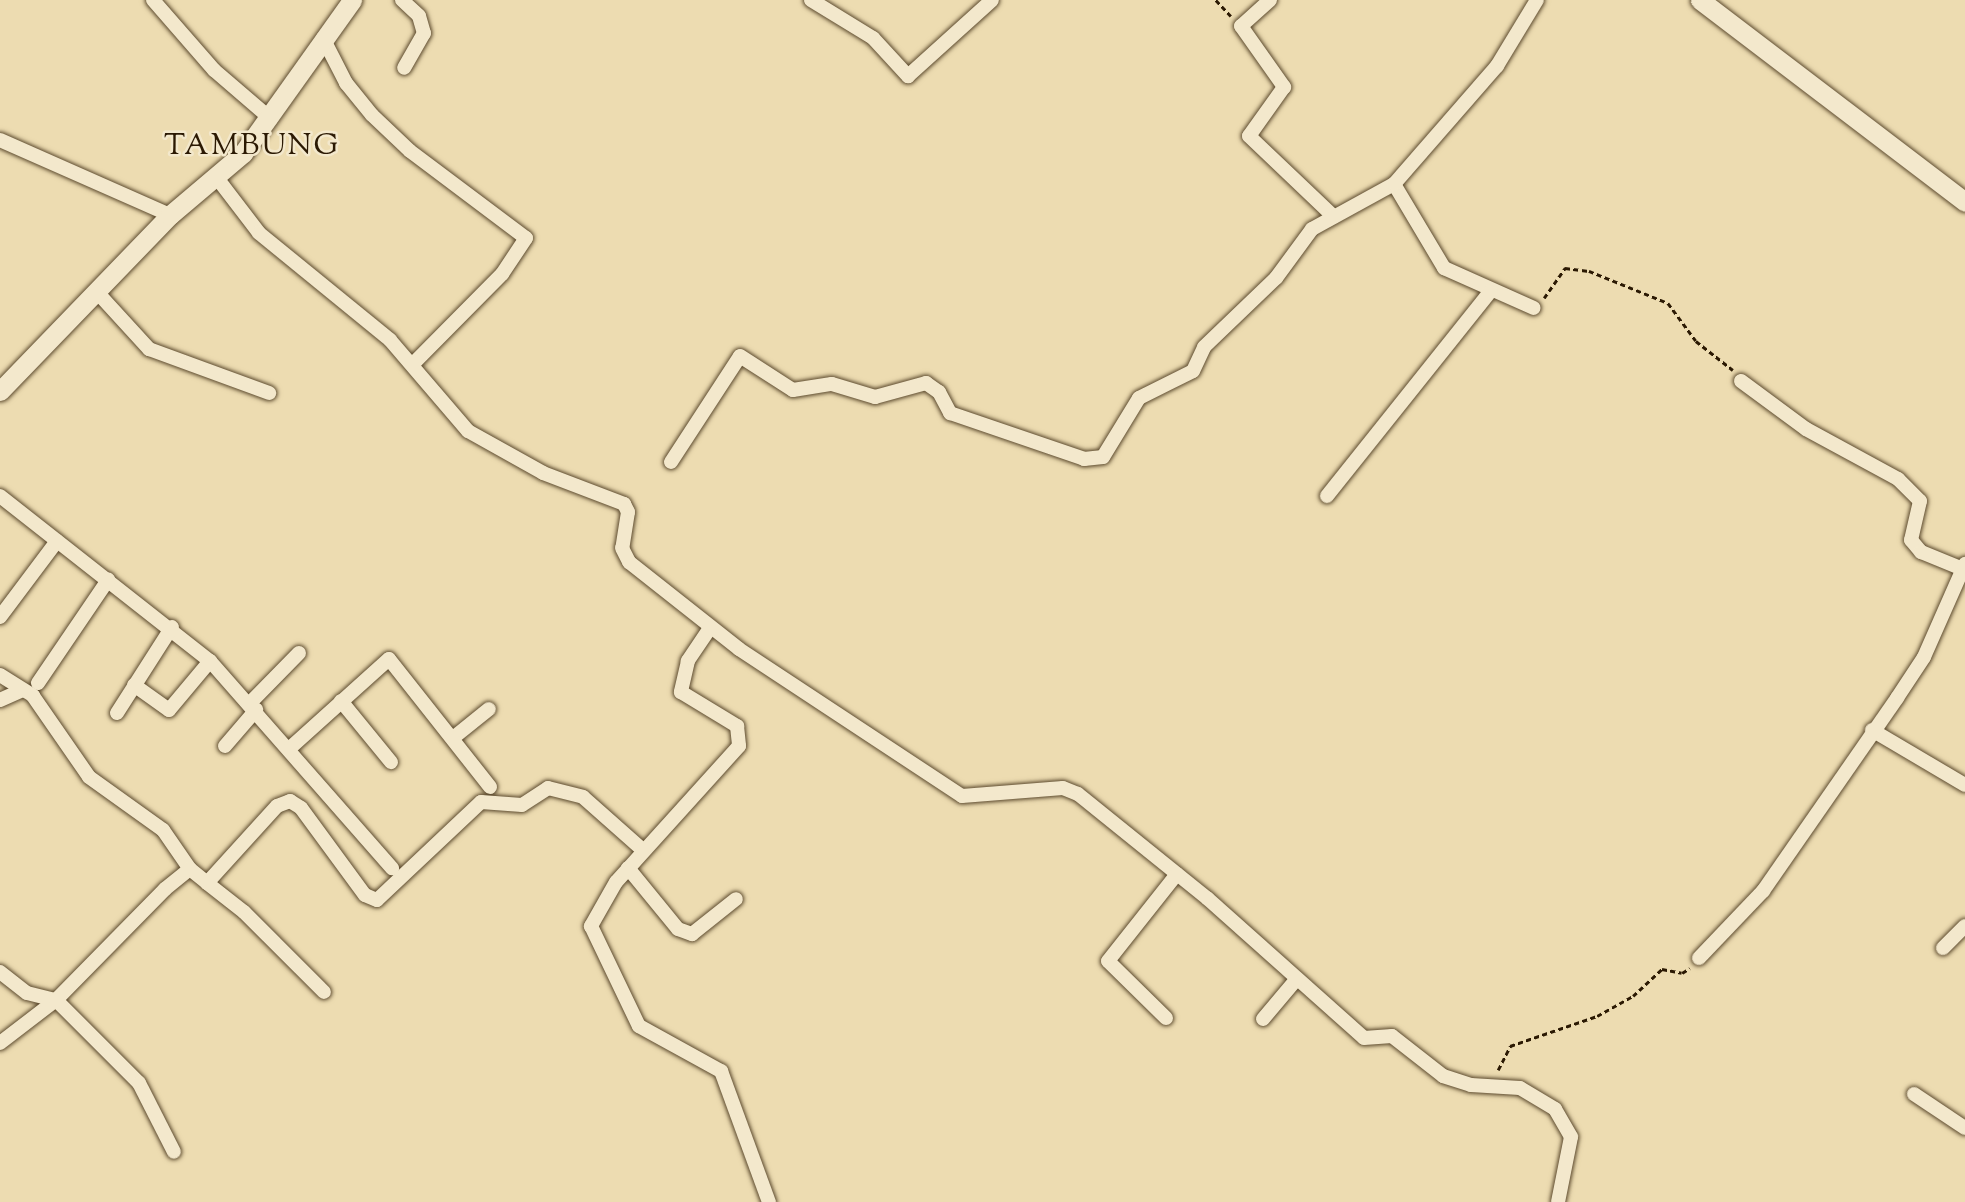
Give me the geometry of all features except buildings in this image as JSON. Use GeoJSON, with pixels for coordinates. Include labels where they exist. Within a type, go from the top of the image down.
{"type":"FeatureCollection","features":[{"type":"Feature","properties":{"kind":"main road"},"geometry":{"type":"LineString","coordinates":[[0,391],[170,215],[217,178],[271,119],[323,38],[352,0]]}},
{"type":"Feature","properties":{"kind":"main road"},"geometry":{"type":"LineString","coordinates":[[1700,0],[1965,202]]}},
{"type":"Feature","properties":{"kind":"street"},"geometry":{"type":"LineString","coordinates":[[153,0],[214,70],[271,119]]}},
{"type":"Feature","properties":{"kind":"street"},"geometry":{"type":"LineString","coordinates":[[402,0],[419,16],[424,33],[404,68]]}},
{"type":"Feature","properties":{"kind":"street"},"geometry":{"type":"LineString","coordinates":[[811,0],[873,38],[908,76],[992,0]]}},
{"type":"Feature","properties":{"kind":"street"},"geometry":{"type":"LineString","coordinates":[[1270,0],[1241,26],[1284,87],[1249,136],[1334,217]]}},
{"type":"Feature","properties":{"kind":"street"},"geometry":{"type":"LineString","coordinates":[[671,462],[740,356],[788,389],[832,384],[875,397],[926,383],[939,392],[950,413],[1084,459],[1103,457],[1139,398],[1193,371],[1204,347],[1276,278],[1312,229],[1394,184],[1497,65],[1536,0]]}},
{"type":"Feature","properties":{"kind":"street"},"geometry":{"type":"LineString","coordinates":[[323,38],[346,83],[372,115],[410,151],[526,238],[502,274],[413,364]]}},
{"type":"Feature","properties":{"kind":"street"},"geometry":{"type":"LineString","coordinates":[[0,140],[170,215]]}},
{"type":"Feature","properties":{"kind":"street"},"geometry":{"type":"LineString","coordinates":[[217,178],[284,258],[413,364],[468,432],[543,474],[624,504],[628,521],[622,548],[629,562],[710,628],[962,796],[1071,791],[1177,874],[1295,981],[1364,1038],[1392,1035],[1443,1076],[1471,1086],[1493,1085],[1539,1098],[1565,1122],[1570,1137],[1558,1202]]}},
{"type":"Feature","properties":{"kind":"street"},"geometry":{"type":"LineString","coordinates":[[1394,184],[1444,268],[1490,292],[1534,308]]}},
{"type":"Feature","properties":{"kind":"street"},"geometry":{"type":"LineString","coordinates":[[1327,496],[1490,292]]}},
{"type":"Feature","properties":{"kind":"street"},"geometry":{"type":"LineString","coordinates":[[91,296],[149,349],[269,393]]}},
{"type":"Feature","properties":{"kind":"street"},"geometry":{"type":"LineString","coordinates":[[1699,958],[1763,891],[1924,657],[1964,568],[1921,552],[1911,540],[1920,501],[1898,479],[1806,429],[1741,382]]}},
{"type":"Feature","properties":{"kind":"street"},"geometry":{"type":"LineString","coordinates":[[0,496],[172,627],[210,661],[290,748],[392,868]]}},
{"type":"Feature","properties":{"kind":"street"},"geometry":{"type":"LineString","coordinates":[[0,617],[57,541]]}},
{"type":"Feature","properties":{"kind":"street"},"geometry":{"type":"LineString","coordinates":[[38,683],[108,580]]}},
{"type":"Feature","properties":{"kind":"street"},"geometry":{"type":"LineString","coordinates":[[117,713],[172,627]]}},
{"type":"Feature","properties":{"kind":"street"},"geometry":{"type":"LineString","coordinates":[[710,628],[688,661],[681,692],[737,726],[742,739],[695,800],[628,868],[596,912],[594,938],[639,1026],[721,1070],[769,1202]]}},
{"type":"Feature","properties":{"kind":"street"},"geometry":{"type":"LineString","coordinates":[[225,746],[253,706],[299,653]]}},
{"type":"Feature","properties":{"kind":"street"},"geometry":{"type":"LineString","coordinates":[[290,748],[389,659],[490,787]]}},
{"type":"Feature","properties":{"kind":"street"},"geometry":{"type":"LineString","coordinates":[[134,685],[169,710],[210,661]]}},
{"type":"Feature","properties":{"kind":"street"},"geometry":{"type":"LineString","coordinates":[[0,675],[43,706],[61,743],[89,777],[163,830],[190,869],[244,912],[324,992]]}},
{"type":"Feature","properties":{"kind":"street"},"geometry":{"type":"LineString","coordinates":[[0,700],[22,690]]}},
{"type":"Feature","properties":{"kind":"street"},"geometry":{"type":"LineString","coordinates":[[341,701],[391,762]]}},
{"type":"Feature","properties":{"kind":"street"},"geometry":{"type":"LineString","coordinates":[[453,738],[489,709]]}},
{"type":"Feature","properties":{"kind":"street"},"geometry":{"type":"LineString","coordinates":[[1872,730],[1965,785]]}},
{"type":"Feature","properties":{"kind":"street"},"geometry":{"type":"LineString","coordinates":[[206,883],[277,806],[290,801],[365,895],[377,900],[481,802],[522,805],[548,788],[583,797],[644,851]]}},
{"type":"Feature","properties":{"kind":"street"},"geometry":{"type":"LineString","coordinates":[[628,868],[678,929],[692,934],[736,899]]}},
{"type":"Feature","properties":{"kind":"street"},"geometry":{"type":"LineString","coordinates":[[0,1043],[57,1000],[190,869]]}},
{"type":"Feature","properties":{"kind":"street"},"geometry":{"type":"LineString","coordinates":[[1166,1018],[1108,961],[1177,874]]}},
{"type":"Feature","properties":{"kind":"street"},"geometry":{"type":"LineString","coordinates":[[1942,948],[1965,926]]}},
{"type":"Feature","properties":{"kind":"street"},"geometry":{"type":"LineString","coordinates":[[0,972],[27,993],[57,1000],[138,1083],[174,1152]]}},
{"type":"Feature","properties":{"kind":"street"},"geometry":{"type":"LineString","coordinates":[[1263,1019],[1295,981]]}},
{"type":"Feature","properties":{"kind":"street"},"geometry":{"type":"LineString","coordinates":[[1914,1094],[1965,1128]]}},
{"type":"Feature","properties":{"kind":"path"},"geometry":{"type":"LineString","coordinates":[[1216,0],[1241,26]]}},
{"type":"Feature","properties":{"kind":"path"},"geometry":{"type":"LineString","coordinates":[[1534,308],[1565,268],[1589,271],[1668,303],[1696,341],[1726,361],[1741,382]]}},
{"type":"Feature","properties":{"kind":"path"},"geometry":{"type":"LineString","coordinates":[[1493,1085],[1510,1046],[1597,1016],[1633,996],[1662,969],[1686,972],[1699,958]]}},
{"type":"Feature","properties":{"kind":"district","name":"TAMBUNG"},"geometry":{"type":"Point","coordinates":[252,147]}}]}
